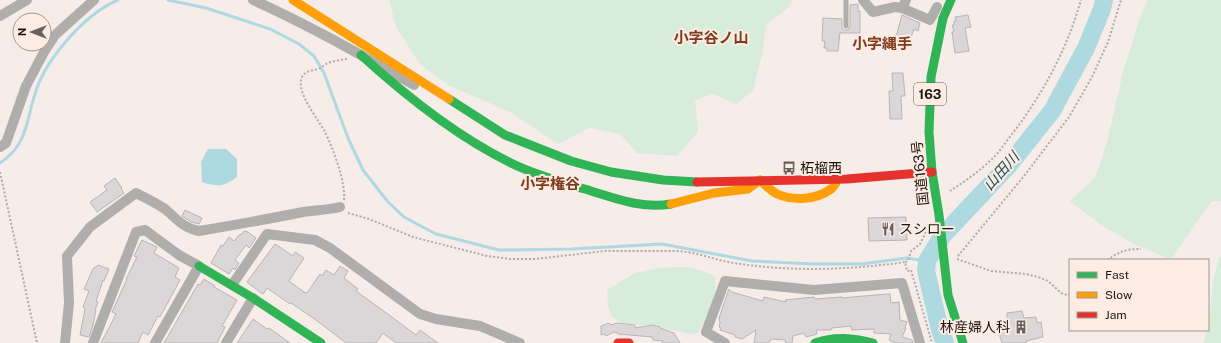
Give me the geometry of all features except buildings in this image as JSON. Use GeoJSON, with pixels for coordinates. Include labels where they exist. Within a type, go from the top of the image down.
{"type":"FeatureCollection","features":[{"type":"Feature","properties":{"kind":"main road"},"geometry":{"type":"LineString","coordinates":[[293,0],[505,135],[571,161],[610,172],[685,182],[838,179],[932,172]]}},
{"type":"Feature","properties":{"kind":"main road","name":"国道163号"},"geometry":{"type":"LineString","coordinates":[[951,0],[943,18],[931,77],[929,132],[932,172],[939,215],[948,295],[963,343]]}},
{"type":"Feature","properties":{"kind":"main road"},"geometry":{"type":"LineString","coordinates":[[363,56],[410,98],[440,121],[467,138],[514,164],[572,185],[617,199],[641,205],[653,206],[714,193],[748,189],[760,180]]}},
{"type":"Feature","properties":{"kind":"main road"},"geometry":{"type":"LineString","coordinates":[[760,180],[769,190],[793,198],[802,199],[816,196],[832,188],[838,179]]}},
{"type":"Feature","properties":{"kind":"main road"},"geometry":{"type":"LineString","coordinates":[[199,266],[253,298],[321,343]]}},
{"type":"Feature","properties":{"kind":"main road"},"geometry":{"type":"LineString","coordinates":[[815,343],[828,338],[855,338],[874,343]]}},
{"type":"Feature","properties":{"kind":"main road"},"geometry":{"type":"LineString","coordinates":[[618,343],[629,343]]}},
{"type":"Feature","properties":{"kind":"street"},"geometry":{"type":"LineString","coordinates":[[0,16],[27,0]]}},
{"type":"Feature","properties":{"kind":"street"},"geometry":{"type":"LineString","coordinates":[[0,147],[6,143],[26,86],[44,52],[55,35],[94,0]]}},
{"type":"Feature","properties":{"kind":"street"},"geometry":{"type":"LineString","coordinates":[[253,0],[314,30],[444,101],[466,111]]}},
{"type":"Feature","properties":{"kind":"street"},"geometry":{"type":"LineString","coordinates":[[863,0],[872,12],[904,4],[930,20],[938,4]]}},
{"type":"Feature","properties":{"kind":"street"},"geometry":{"type":"LineString","coordinates":[[938,4],[943,18]]}},
{"type":"Feature","properties":{"kind":"street"},"geometry":{"type":"LineString","coordinates":[[65,343],[69,303],[67,256],[90,226],[136,193],[165,209],[190,229],[199,231],[340,207]]}},
{"type":"Feature","properties":{"kind":"street"},"geometry":{"type":"LineString","coordinates":[[93,343],[136,232],[146,230],[178,255],[199,266],[155,343]]}},
{"type":"Feature","properties":{"kind":"street"},"geometry":{"type":"LineString","coordinates":[[232,285],[267,234],[314,240],[330,248],[420,314],[436,319],[480,326],[520,343]]}},
{"type":"Feature","properties":{"kind":"street"},"geometry":{"type":"LineString","coordinates":[[725,343],[706,332],[725,281],[814,290],[902,283],[920,343]]}},
{"type":"Feature","properties":{"kind":"street"},"geometry":{"type":"LineString","coordinates":[[226,343],[253,298]]}},
{"type":"Feature","properties":{"kind":"lane"},"geometry":{"type":"LineString","coordinates":[[846,0],[846,26]]}},
{"type":"Feature","properties":{"kind":"path"},"geometry":{"type":"LineString","coordinates":[[936,198],[943,196],[961,184],[994,158],[1031,110],[1059,58],[1074,24],[1081,0]]}},
{"type":"Feature","properties":{"kind":"path"},"geometry":{"type":"LineString","coordinates":[[945,267],[956,258],[1024,176],[1069,117],[1092,77],[1108,42],[1121,0]]}},
{"type":"Feature","properties":{"kind":"path"},"geometry":{"type":"LineString","coordinates":[[363,56],[339,60],[327,64],[319,69],[308,71],[304,74],[301,80],[301,88],[325,133],[337,164],[345,191],[344,201],[340,207],[344,212],[369,219],[413,237],[487,256],[510,259],[535,259],[605,251],[686,251],[733,263],[765,267],[809,269],[855,268],[905,262],[908,261],[911,252],[920,244],[927,230]]}},
{"type":"Feature","properties":{"kind":"path"},"geometry":{"type":"LineString","coordinates":[[0,172],[37,343]]}},
{"type":"Feature","properties":{"kind":"path"},"geometry":{"type":"LineString","coordinates":[[1109,259],[1127,249],[1141,249]]}},
{"type":"Feature","properties":{"kind":"path"},"geometry":{"type":"LineString","coordinates":[[956,258],[991,271],[1026,274],[1038,277],[1048,281],[1061,293],[1066,295],[1069,294]]}},
{"type":"Feature","properties":{"kind":"path"},"geometry":{"type":"LineString","coordinates":[[905,262],[907,271],[911,270],[932,343]]}},
{"type":"Feature","properties":{"kind":"green space"},"geometry":{"type":"Polygon","coordinates":[[[389,0],[792,0],[790,6],[766,25],[762,55],[753,91],[736,104],[713,94],[695,100],[698,132],[677,156],[637,153],[620,134],[589,128],[558,144],[510,112],[448,85],[420,64],[396,27],[389,0]]]}},
{"type":"Feature","properties":{"kind":"green space"},"geometry":{"type":"Polygon","coordinates":[[[1148,0],[1221,0],[1221,201],[1212,201],[1170,259],[1136,245],[1101,225],[1070,201],[1095,178],[1107,142],[1123,72],[1141,14],[1148,0]]]}},
{"type":"Feature","properties":{"kind":"green space"},"geometry":{"type":"Polygon","coordinates":[[[1219,257],[1221,257],[1221,343],[1204,343],[1207,331],[1209,331],[1213,282],[1219,257]]]}},
{"type":"Feature","properties":{"kind":"green space"},"geometry":{"type":"Polygon","coordinates":[[[681,267],[699,270],[715,277],[716,284],[713,298],[708,313],[698,333],[691,334],[652,326],[622,323],[612,317],[608,306],[607,290],[635,273],[660,268],[681,267]]]}},
{"type":"Feature","properties":{"kind":"water"},"geometry":{"type":"Polygon","coordinates":[[[208,149],[226,149],[237,159],[237,177],[228,183],[220,185],[212,185],[202,182],[201,162],[208,149]]]}},
{"type":"Feature","properties":{"kind":"waterway"},"geometry":{"type":"LineString","coordinates":[[0,163],[9,156],[22,139],[37,88],[42,76],[59,50],[81,25],[106,6],[118,0]]}},
{"type":"Feature","properties":{"kind":"waterway"},"geometry":{"type":"LineString","coordinates":[[168,0],[206,8],[270,29],[299,44],[314,56],[324,73],[348,138],[363,170],[388,202],[404,217],[436,234],[499,250],[572,249],[662,244],[752,261],[812,264],[862,264],[907,258],[927,261]]}},
{"type":"Feature","properties":{"kind":"waterway","name":"山田川"},"geometry":{"type":"LineString","coordinates":[[945,343],[940,330],[926,271],[927,261],[943,235],[1009,165],[1052,111],[1086,48],[1102,9],[1104,0]]}},
{"type":"Feature","properties":{"kind":"traffic: fast"},"geometry":{"type":"LineString","coordinates":[[951,0],[943,18],[931,77],[929,132],[932,172],[939,215],[948,295],[963,343]]}},
{"type":"Feature","properties":{"kind":"traffic: fast"},"geometry":{"type":"LineString","coordinates":[[361,55],[396,86],[452,129],[513,164],[552,179],[620,200],[650,205],[671,204]]}},
{"type":"Feature","properties":{"kind":"traffic: fast"},"geometry":{"type":"LineString","coordinates":[[449,99],[505,135],[571,161],[611,172],[663,180],[697,182]]}},
{"type":"Feature","properties":{"kind":"traffic: fast"},"geometry":{"type":"LineString","coordinates":[[199,266],[253,298],[321,343]]}},
{"type":"Feature","properties":{"kind":"traffic: fast"},"geometry":{"type":"LineString","coordinates":[[815,343],[830,339],[844,338],[873,343]]}},
{"type":"Feature","properties":{"kind":"traffic: slow"},"geometry":{"type":"LineString","coordinates":[[293,0],[449,99]]}},
{"type":"Feature","properties":{"kind":"traffic: slow"},"geometry":{"type":"LineString","coordinates":[[671,204],[714,193],[748,189],[760,180],[772,191],[783,196],[790,198],[812,197],[825,193],[831,189],[838,179]]}},
{"type":"Feature","properties":{"kind":"traffic: jam"},"geometry":{"type":"LineString","coordinates":[[697,182],[847,179],[932,172]]}},
{"type":"Feature","properties":{"kind":"traffic: jam"},"geometry":{"type":"LineString","coordinates":[[618,343],[629,343]]}},
{"type":"Feature","properties":{"kind":"place","name":"柘榴西"},"geometry":{"type":"Point","coordinates":[789,168]}},
{"type":"Feature","properties":{"kind":"place","name":"スシロー"},"geometry":{"type":"Point","coordinates":[888,229]}},
{"type":"Feature","properties":{"kind":"place","name":"林産婦人科"},"geometry":{"type":"Point","coordinates":[1021,327]}},
{"type":"Feature","properties":{"kind":"district","name":"小字谷ノ山"},"geometry":{"type":"Point","coordinates":[711,37]}},
{"type":"Feature","properties":{"kind":"district","name":"小字縄手"},"geometry":{"type":"Point","coordinates":[882,43]}},
{"type":"Feature","properties":{"kind":"district","name":"小字権谷"},"geometry":{"type":"Point","coordinates":[550,183]}}]}
